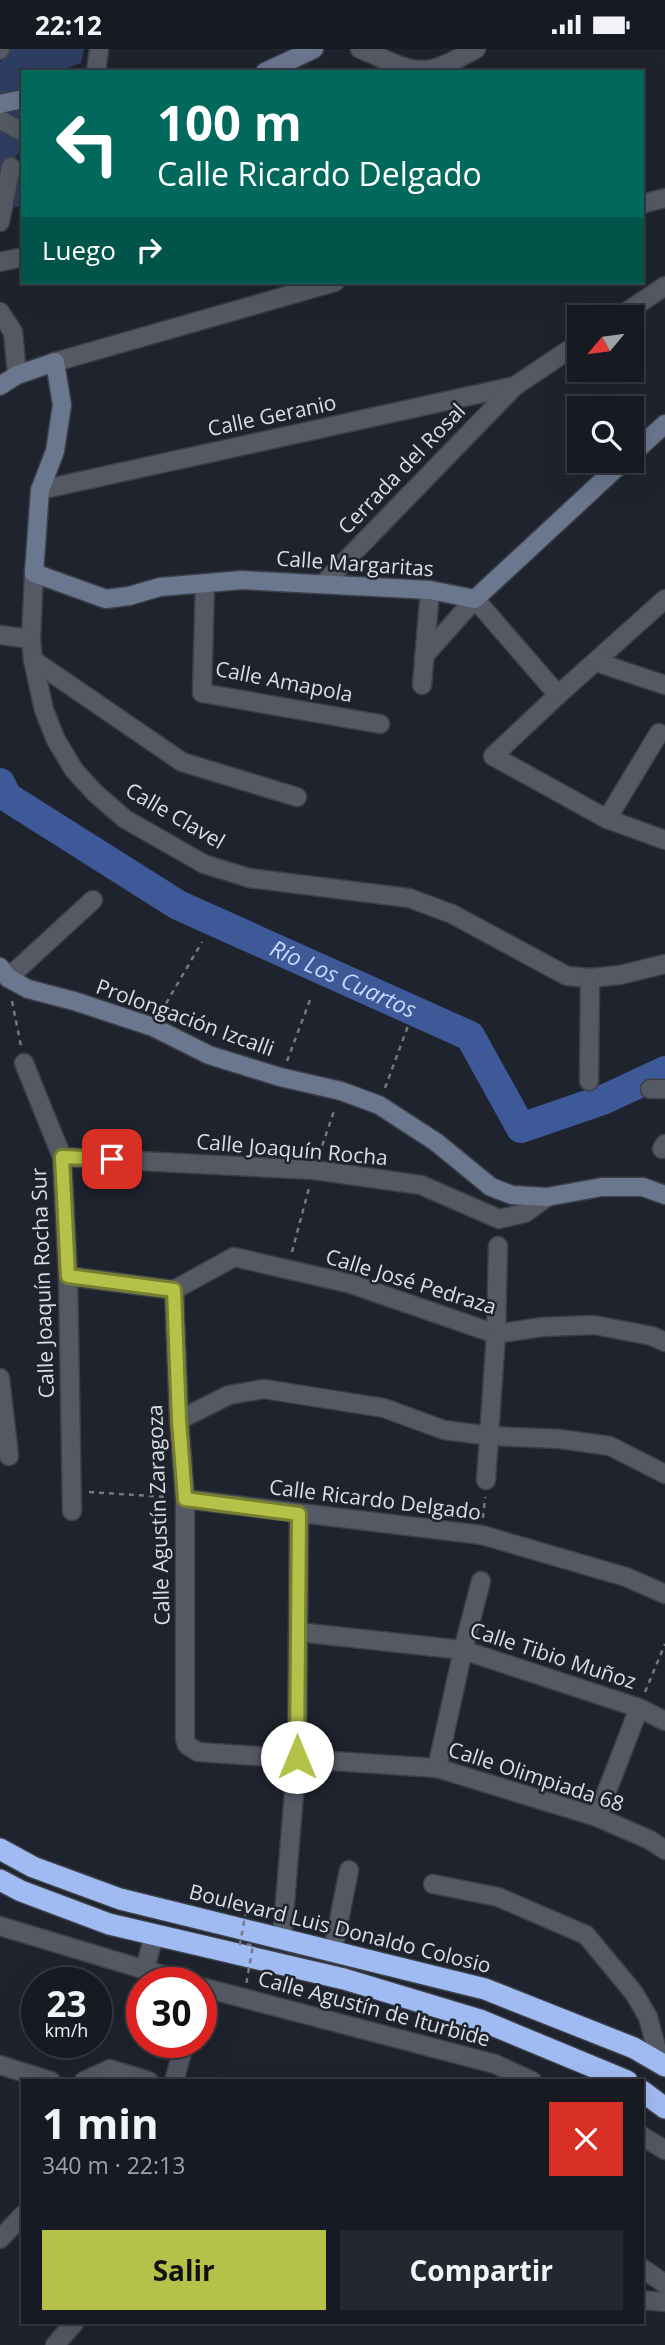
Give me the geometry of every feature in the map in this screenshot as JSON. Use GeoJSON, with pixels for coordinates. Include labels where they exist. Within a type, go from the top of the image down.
{"type":"FeatureCollection","features":[{"type":"Feature","properties":{"kind":"highway","name":"Boulevard Luis Donaldo Colosio"},"geometry":{"type":"LineString","coordinates":[[0,1849],[33,1867],[120,1899],[485,1989],[663,2061]]}},
{"type":"Feature","properties":{"kind":"highway"},"geometry":{"type":"LineString","coordinates":[[0,1880],[21,1891],[110,1924],[344,1979],[468,2016],[622,2079]]}},
{"type":"Feature","properties":{"kind":"highway"},"geometry":{"type":"LineString","coordinates":[[644,2092],[665,2108]]}},
{"type":"Feature","properties":{"kind":"street"},"geometry":{"type":"LineString","coordinates":[[96,70],[99,49]]}},
{"type":"Feature","properties":{"kind":"street"},"geometry":{"type":"LineString","coordinates":[[269,70],[314,49]]}},
{"type":"Feature","properties":{"kind":"street"},"geometry":{"type":"LineString","coordinates":[[360,49],[404,66],[423,70],[440,66],[476,49]]}},
{"type":"Feature","properties":{"kind":"street"},"geometry":{"type":"LineString","coordinates":[[0,104],[21,99]]}},
{"type":"Feature","properties":{"kind":"street"},"geometry":{"type":"LineString","coordinates":[[0,120],[21,131]]}},
{"type":"Feature","properties":{"kind":"street"},"geometry":{"type":"LineString","coordinates":[[0,222],[11,167]]}},
{"type":"Feature","properties":{"kind":"street"},"geometry":{"type":"LineString","coordinates":[[644,203],[665,198]]}},
{"type":"Feature","properties":{"kind":"street"},"geometry":{"type":"LineString","coordinates":[[0,262],[21,257]]}},
{"type":"Feature","properties":{"kind":"street"},"geometry":{"type":"LineString","coordinates":[[0,386],[17,375],[55,362],[328,284]]}},
{"type":"Feature","properties":{"kind":"street"},"geometry":{"type":"LineString","coordinates":[[637,305],[665,286]]}},
{"type":"Feature","properties":{"kind":"street"},"geometry":{"type":"LineString","coordinates":[[0,312],[12,332],[17,375]]}},
{"type":"Feature","properties":{"kind":"street"},"geometry":{"type":"LineString","coordinates":[[515,386],[567,351]]}},
{"type":"Feature","properties":{"kind":"street","name":"Calle Clavel"},"geometry":{"type":"LineString","coordinates":[[55,362],[62,405],[55,451],[40,490],[31,639],[44,710],[56,740],[74,770],[94,793],[125,819],[204,864],[249,878],[409,898],[452,914],[567,976],[590,978],[620,975],[665,964]]}},
{"type":"Feature","properties":{"kind":"street","name":"Calle Geranio"},"geometry":{"type":"LineString","coordinates":[[40,490],[515,386]]}},
{"type":"Feature","properties":{"kind":"street","name":"Cerrada del Rosal"},"geometry":{"type":"LineString","coordinates":[[323,584],[515,386]]}},
{"type":"Feature","properties":{"kind":"street"},"geometry":{"type":"LineString","coordinates":[[644,443],[665,423]]}},
{"type":"Feature","properties":{"kind":"street"},"geometry":{"type":"LineString","coordinates":[[424,656],[475,599],[611,473]]}},
{"type":"Feature","properties":{"kind":"street","name":"Calle Margaritas"},"geometry":{"type":"LineString","coordinates":[[34,573],[106,599],[160,587],[242,580],[430,590],[475,599]]}},
{"type":"Feature","properties":{"kind":"street","name":"Calle Amapola"},"geometry":{"type":"LineString","coordinates":[[205,583],[202,693],[380,724]]}},
{"type":"Feature","properties":{"kind":"street"},"geometry":{"type":"LineString","coordinates":[[422,685],[430,590]]}},
{"type":"Feature","properties":{"kind":"street"},"geometry":{"type":"LineString","coordinates":[[475,599],[558,695]]}},
{"type":"Feature","properties":{"kind":"street"},"geometry":{"type":"LineString","coordinates":[[665,599],[493,756],[607,819],[665,840]]}},
{"type":"Feature","properties":{"kind":"street"},"geometry":{"type":"LineString","coordinates":[[0,635],[31,639]]}},
{"type":"Feature","properties":{"kind":"street"},"geometry":{"type":"LineString","coordinates":[[33,660],[182,762],[297,797]]}},
{"type":"Feature","properties":{"kind":"street"},"geometry":{"type":"LineString","coordinates":[[596,662],[665,685]]}},
{"type":"Feature","properties":{"kind":"street"},"geometry":{"type":"LineString","coordinates":[[607,819],[659,733]]}},
{"type":"Feature","properties":{"kind":"street"},"geometry":{"type":"LineString","coordinates":[[4,972],[93,900]]}},
{"type":"Feature","properties":{"kind":"street","name":"Prolongación Izcalli"},"geometry":{"type":"LineString","coordinates":[[4,972],[28,989],[153,1027],[209,1055],[281,1077],[341,1091],[379,1105],[436,1142],[491,1188],[512,1195],[547,1197],[602,1187],[643,1187],[665,1195]]}},
{"type":"Feature","properties":{"kind":"street"},"geometry":{"type":"LineString","coordinates":[[589,1081],[590,978]]}},
{"type":"Feature","properties":{"kind":"street","name":"Calle Joaquín Rocha Sur"},"geometry":{"type":"LineString","coordinates":[[24,1063],[62,1157],[68,1276],[72,1511]]}},
{"type":"Feature","properties":{"kind":"street","name":"Calle Joaquín Rocha"},"geometry":{"type":"LineString","coordinates":[[62,1157],[314,1170],[421,1185],[499,1219],[525,1213],[547,1197]]}},
{"type":"Feature","properties":{"kind":"street"},"geometry":{"type":"LineString","coordinates":[[486,1480],[491,1436],[498,1246]]}},
{"type":"Feature","properties":{"kind":"street","name":"Calle José Pedraza"},"geometry":{"type":"LineString","coordinates":[[174,1290],[234,1257],[351,1283],[496,1334],[542,1327],[594,1325],[652,1336],[665,1342]]}},
{"type":"Feature","properties":{"kind":"street"},"geometry":{"type":"LineString","coordinates":[[68,1276],[174,1290]]}},
{"type":"Feature","properties":{"kind":"street","name":"Calle Agustín Zaragoza"},"geometry":{"type":"LineString","coordinates":[[174,1290],[185,1499],[185,1739]]}},
{"type":"Feature","properties":{"kind":"street"},"geometry":{"type":"LineString","coordinates":[[0,1378],[9,1456]]}},
{"type":"Feature","properties":{"kind":"street"},"geometry":{"type":"LineString","coordinates":[[179,1420],[229,1395],[264,1389],[384,1408],[444,1430],[491,1436],[560,1439],[610,1446],[665,1474]]}},
{"type":"Feature","properties":{"kind":"street","name":"Calle Ricardo Delgado"},"geometry":{"type":"LineString","coordinates":[[185,1499],[482,1535],[626,1577],[665,1594]]}},
{"type":"Feature","properties":{"kind":"street"},"geometry":{"type":"LineString","coordinates":[[282,1939],[297,1757],[299,1514]]}},
{"type":"Feature","properties":{"kind":"street"},"geometry":{"type":"LineString","coordinates":[[437,1768],[481,1581]]}},
{"type":"Feature","properties":{"kind":"street","name":"Calle Tibio Muñoz"},"geometry":{"type":"LineString","coordinates":[[298,1632],[463,1650],[639,1708],[665,1721]]}},
{"type":"Feature","properties":{"kind":"street"},"geometry":{"type":"LineString","coordinates":[[597,1817],[639,1708]]}},
{"type":"Feature","properties":{"kind":"street","name":"Calle Olimpiada 68"},"geometry":{"type":"LineString","coordinates":[[185,1739],[187,1745],[198,1752],[437,1768],[597,1817],[650,1840],[665,1850]]}},
{"type":"Feature","properties":{"kind":"street"},"geometry":{"type":"LineString","coordinates":[[333,1950],[349,1870]]}},
{"type":"Feature","properties":{"kind":"street"},"geometry":{"type":"LineString","coordinates":[[433,1884],[498,1897],[586,1935],[635,1993],[648,2017],[663,2061]]}},
{"type":"Feature","properties":{"kind":"street"},"geometry":{"type":"LineString","coordinates":[[0,1926],[138,1967]]}},
{"type":"Feature","properties":{"kind":"street"},"geometry":{"type":"LineString","coordinates":[[146,1967],[154,1935]]}},
{"type":"Feature","properties":{"kind":"street","name":"Calle Agustín de Iturbide"},"geometry":{"type":"LineString","coordinates":[[217,1991],[495,2064],[528,2079]]}},
{"type":"Feature","properties":{"kind":"street"},"geometry":{"type":"LineString","coordinates":[[175,2079],[180,2058]]}},
{"type":"Feature","properties":{"kind":"street"},"geometry":{"type":"LineString","coordinates":[[0,2065],[45,2079]]}},
{"type":"Feature","properties":{"kind":"street"},"geometry":{"type":"LineString","coordinates":[[88,2079],[110,2069],[142,2079]]}},
{"type":"Feature","properties":{"kind":"street"},"geometry":{"type":"LineString","coordinates":[[644,2137],[665,2150]]}},
{"type":"Feature","properties":{"kind":"street"},"geometry":{"type":"LineString","coordinates":[[0,2239],[21,2217]]}},
{"type":"Feature","properties":{"kind":"street"},"geometry":{"type":"LineString","coordinates":[[644,2269],[665,2284]]}},
{"type":"Feature","properties":{"kind":"street"},"geometry":{"type":"LineString","coordinates":[[644,2300],[665,2302]]}},
{"type":"Feature","properties":{"kind":"street"},"geometry":{"type":"LineString","coordinates":[[55,2345],[73,2324]]}},
{"type":"Feature","properties":{"kind":"path"},"geometry":{"type":"LineString","coordinates":[[153,1027],[202,942]]}},
{"type":"Feature","properties":{"kind":"path"},"geometry":{"type":"LineString","coordinates":[[4,972],[24,1063]]}},
{"type":"Feature","properties":{"kind":"path"},"geometry":{"type":"LineString","coordinates":[[281,1077],[310,1000]]}},
{"type":"Feature","properties":{"kind":"path"},"geometry":{"type":"LineString","coordinates":[[379,1105],[408,1026]]}},
{"type":"Feature","properties":{"kind":"path"},"geometry":{"type":"LineString","coordinates":[[287,1269],[314,1170],[341,1091]]}},
{"type":"Feature","properties":{"kind":"path"},"geometry":{"type":"LineString","coordinates":[[482,1535],[486,1480]]}},
{"type":"Feature","properties":{"kind":"path"},"geometry":{"type":"LineString","coordinates":[[72,1491],[185,1499]]}},
{"type":"Feature","properties":{"kind":"path"},"geometry":{"type":"LineString","coordinates":[[639,1708],[665,1644]]}},
{"type":"Feature","properties":{"kind":"path"},"geometry":{"type":"LineString","coordinates":[[246,1911],[240,1944],[253,1945],[246,1985]]}},
{"type":"Feature","properties":{"kind":"shaded area"},"geometry":{"type":"Polygon","coordinates":[[[6,49],[84,49],[81,63],[62,70],[21,70],[21,148],[12,165],[21,170],[21,206],[3,209],[0,216],[0,63],[6,49]]]}},
{"type":"Feature","properties":{"kind":"waterway","name":"Río Los Cuartos"},"geometry":{"type":"LineString","coordinates":[[0,783],[7,797],[178,905],[470,1036],[521,1128],[605,1099],[665,1071]]}},
{"type":"Feature","properties":{"kind":"route"},"geometry":{"type":"LineString","coordinates":[[112,1159],[62,1157],[68,1276],[174,1290],[185,1499],[299,1514],[297,1757]]}}]}
